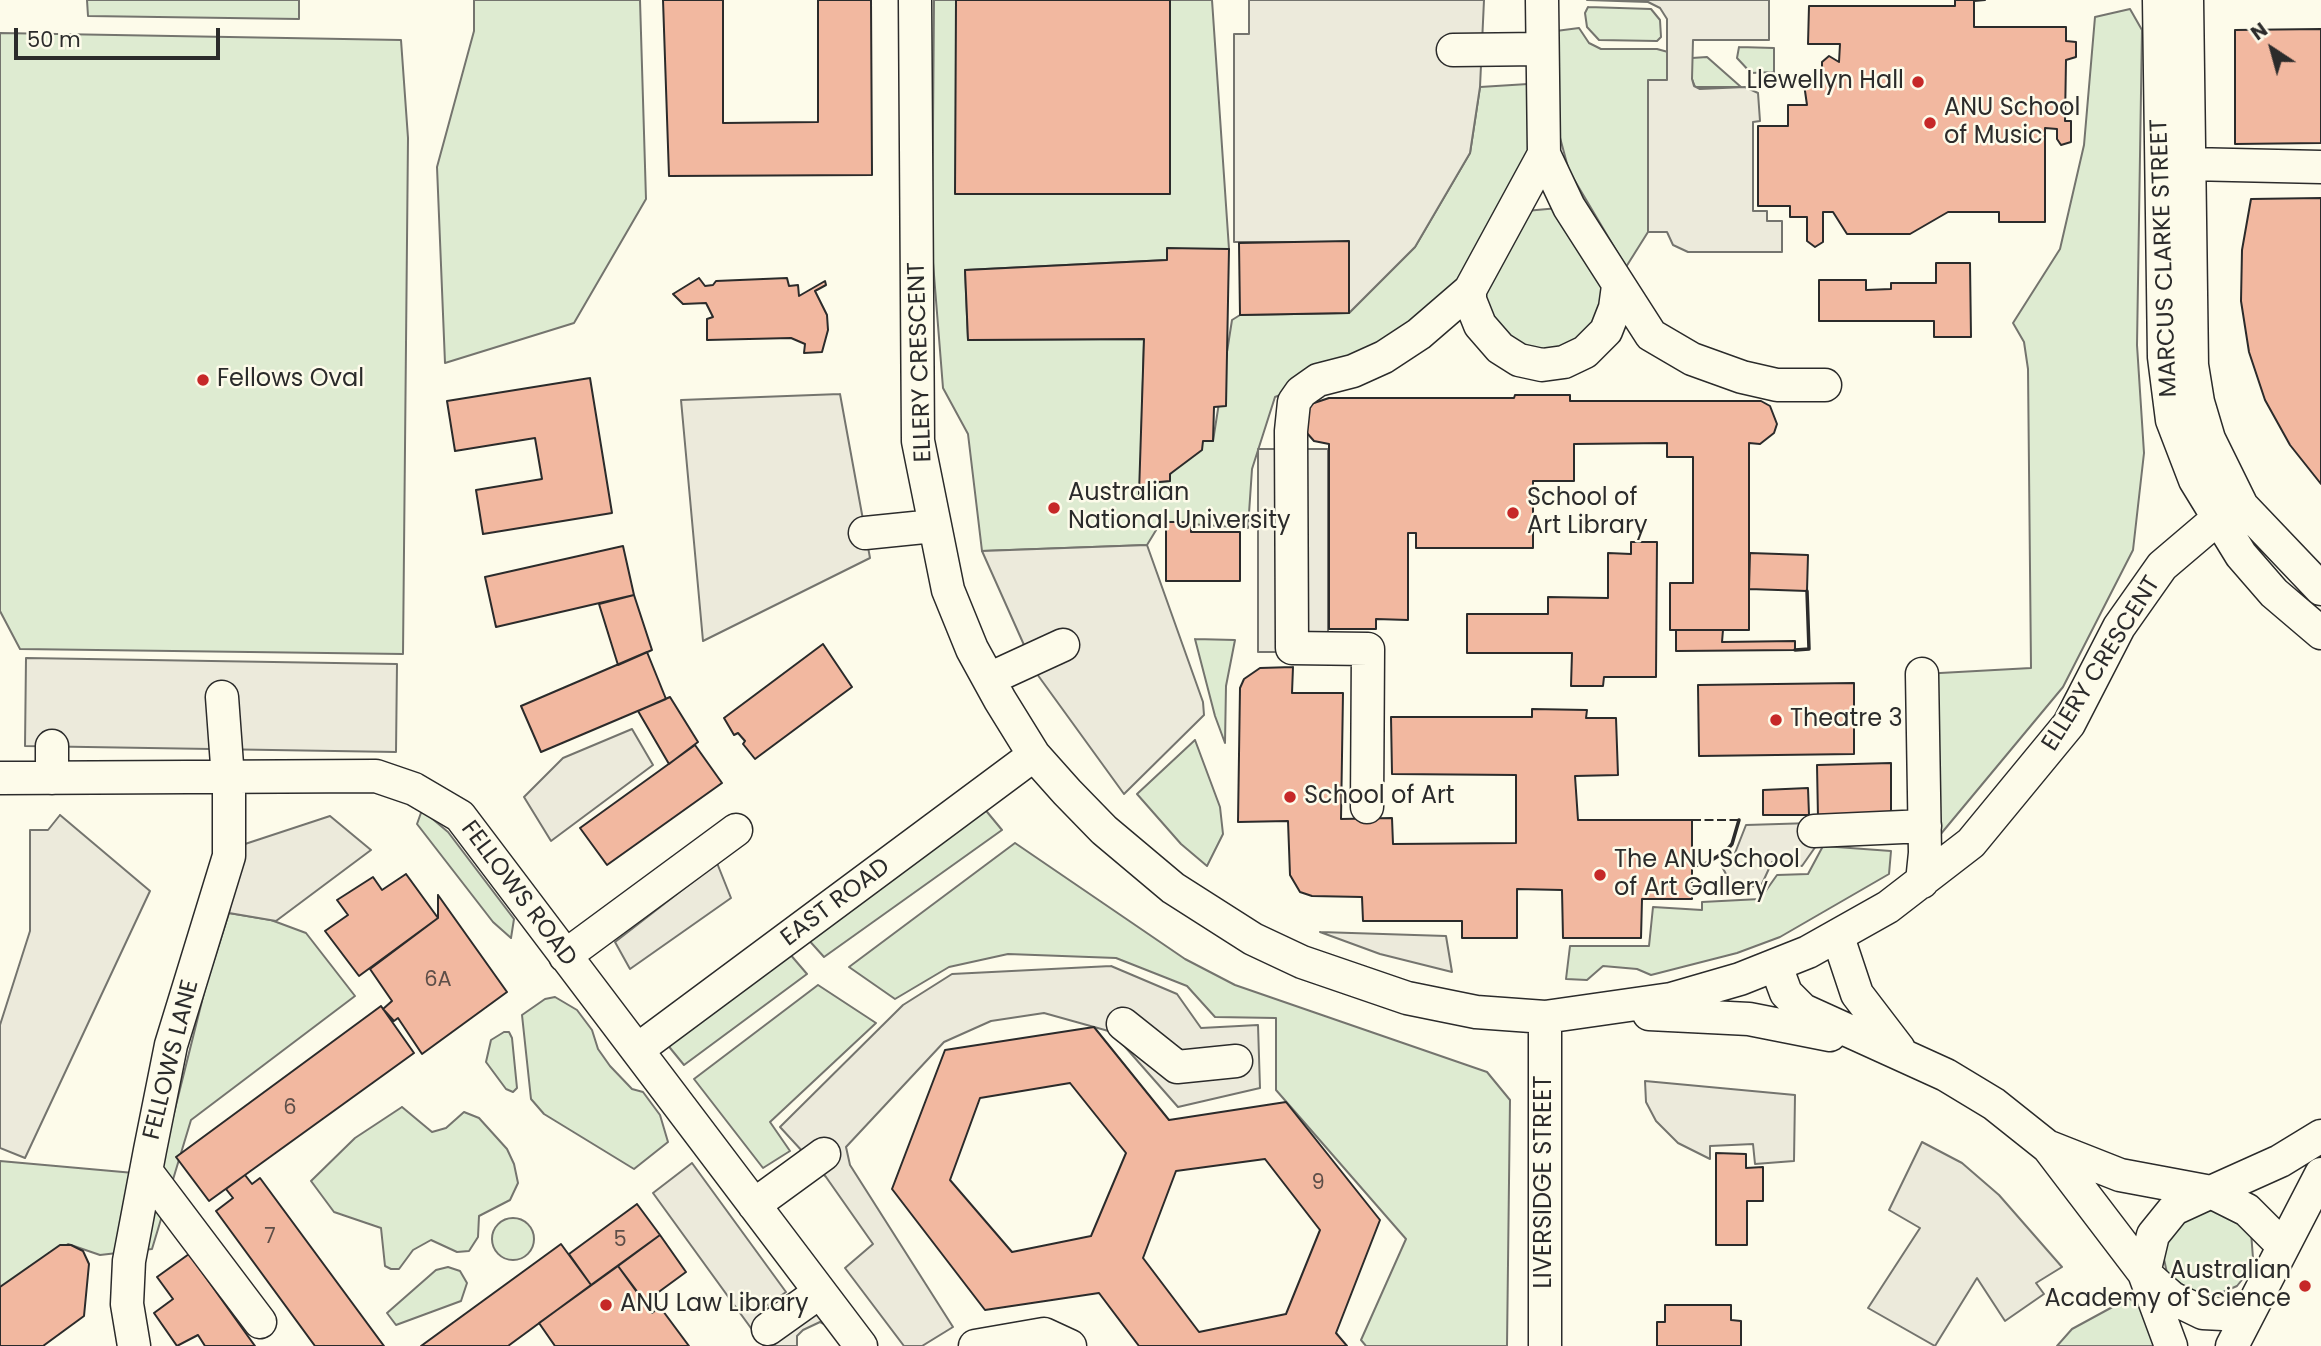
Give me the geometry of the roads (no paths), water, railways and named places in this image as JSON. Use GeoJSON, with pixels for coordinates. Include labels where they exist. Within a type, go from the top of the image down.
{"type":"FeatureCollection","features":[{"type":"Feature","properties":{"kind":"street","name":"ELLERY CRESCENT"},"geometry":{"type":"LineString","coordinates":[[915,0],[918,441],[948,590],[994,689],[1034,755],[1104,831],[1173,888],[1253,939],[1310,965],[1407,998],[1476,1012],[1545,1017],[1599,1012],[1671,999],[1776,967],[1838,937],[1922,882],[1971,843],[2011,798],[2069,724],[2138,597],[2162,566],[2230,514]]}},
{"type":"Feature","properties":{"kind":"street"},"geometry":{"type":"LineString","coordinates":[[1542,0],[1544,154],[1569,206],[1651,335],[1692,359],[1777,385],[1825,385]]}},
{"type":"Feature","properties":{"kind":"street","name":"MARCUS CLARKE STREET"},"geometry":{"type":"LineString","coordinates":[[2159,0],[2161,275],[2166,389],[2172,419],[2195,480],[2230,514],[2321,589]]}},
{"type":"Feature","properties":{"kind":"street","name":"MARCUS CLARKE STREET"},"geometry":{"type":"LineString","coordinates":[[2187,0],[2192,365],[2198,402],[2241,555],[2274,593],[2321,633]]}},
{"type":"Feature","properties":{"kind":"street"},"geometry":{"type":"LineString","coordinates":[[1453,50],[1542,49]]}},
{"type":"Feature","properties":{"kind":"street"},"geometry":{"type":"LineString","coordinates":[[1367,807],[1368,649],[1292,648],[1291,431],[1294,402],[1301,392],[1318,380],[1353,371],[1384,357],[1428,327],[1470,290],[1544,154]]}},
{"type":"Feature","properties":{"kind":"street"},"geometry":{"type":"LineString","coordinates":[[2189,164],[2321,167]]}},
{"type":"Feature","properties":{"kind":"street"},"geometry":{"type":"LineString","coordinates":[[1470,290],[1476,315],[1492,340],[1509,355],[1542,365],[1564,362],[1593,345],[1611,319],[1618,286]]}},
{"type":"Feature","properties":{"kind":"street"},"geometry":{"type":"LineString","coordinates":[[865,533],[934,526]]}},
{"type":"Feature","properties":{"kind":"street"},"geometry":{"type":"LineString","coordinates":[[994,689],[1063,645]]}},
{"type":"Feature","properties":{"kind":"street"},"geometry":{"type":"LineString","coordinates":[[994,689],[1037,674]]}},
{"type":"Feature","properties":{"kind":"street"},"geometry":{"type":"LineString","coordinates":[[1922,674],[1925,826],[1922,882]]}},
{"type":"Feature","properties":{"kind":"street","name":"FELLOWS LANE"},"geometry":{"type":"LineString","coordinates":[[134,1346],[127,1304],[129,1261],[146,1171],[171,1045],[229,856],[222,697]]}},
{"type":"Feature","properties":{"kind":"street"},"geometry":{"type":"LineString","coordinates":[[52,746],[52,778]]}},
{"type":"Feature","properties":{"kind":"street","name":"EAST ROAD"},"geometry":{"type":"LineString","coordinates":[[637,1050],[1034,755]]}},
{"type":"Feature","properties":{"kind":"street","name":"FELLOWS ROAD"},"geometry":{"type":"LineString","coordinates":[[0,778],[376,776],[414,789],[460,816],[861,1346]]}},
{"type":"Feature","properties":{"kind":"street"},"geometry":{"type":"LineString","coordinates":[[1814,831],[1925,826]]}},
{"type":"Feature","properties":{"kind":"street"},"geometry":{"type":"LineString","coordinates":[[565,956],[736,830]]}},
{"type":"Feature","properties":{"kind":"street"},"geometry":{"type":"LineString","coordinates":[[1838,937],[1857,994],[1902,1053]]}},
{"type":"Feature","properties":{"kind":"street"},"geometry":{"type":"LineString","coordinates":[[1776,967],[1786,993],[1803,1010],[1902,1053],[1994,1104],[2048,1147],[2144,1273],[2172,1298],[2196,1311],[2223,1314],[2251,1307]]}},
{"type":"Feature","properties":{"kind":"street"},"geometry":{"type":"LineString","coordinates":[[1599,1012],[1769,1021],[1902,1053]]}},
{"type":"Feature","properties":{"kind":"street","name":"LIVERSIDGE STREET"},"geometry":{"type":"LineString","coordinates":[[1545,1017],[1545,1346]]}},
{"type":"Feature","properties":{"kind":"street"},"geometry":{"type":"LineString","coordinates":[[1123,1024],[1177,1067],[1236,1061]]}},
{"type":"Feature","properties":{"kind":"street"},"geometry":{"type":"LineString","coordinates":[[2171,1346],[2144,1273],[2150,1243],[2163,1219],[2181,1204],[2280,1161],[2321,1136]]}},
{"type":"Feature","properties":{"kind":"street"},"geometry":{"type":"LineString","coordinates":[[2048,1147],[2120,1175],[2211,1192],[2248,1210],[2283,1245]]}},
{"type":"Feature","properties":{"kind":"street"},"geometry":{"type":"LineString","coordinates":[[754,1205],[824,1154]]}},
{"type":"Feature","properties":{"kind":"street"},"geometry":{"type":"LineString","coordinates":[[146,1171],[260,1321]]}},
{"type":"Feature","properties":{"kind":"street"},"geometry":{"type":"LineString","coordinates":[[2232,1346],[2321,1174]]}},
{"type":"Feature","properties":{"kind":"street"},"geometry":{"type":"LineString","coordinates":[[768,1329],[820,1292]]}},
{"type":"Feature","properties":{"kind":"street"},"geometry":{"type":"LineString","coordinates":[[975,1346],[1044,1334],[1069,1346]]}},
{"type":"Feature","properties":{"kind":"place","name":"Llewellyn Hall"},"geometry":{"type":"Point","coordinates":[1918,82]}},
{"type":"Feature","properties":{"kind":"place","name":"ANU School of Music"},"geometry":{"type":"Point","coordinates":[1930,123]}},
{"type":"Feature","properties":{"kind":"place","name":"Fellows Oval"},"geometry":{"type":"Point","coordinates":[203,380]}},
{"type":"Feature","properties":{"kind":"place","name":"Australian National University"},"geometry":{"type":"Point","coordinates":[1054,508]}},
{"type":"Feature","properties":{"kind":"place","name":"School of Art Library"},"geometry":{"type":"Point","coordinates":[1513,513]}},
{"type":"Feature","properties":{"kind":"place","name":"Theatre 3"},"geometry":{"type":"Point","coordinates":[1776,720]}},
{"type":"Feature","properties":{"kind":"place","name":"School of Art"},"geometry":{"type":"Point","coordinates":[1290,797]}},
{"type":"Feature","properties":{"kind":"place","name":"The ANU School of Art Gallery"},"geometry":{"type":"Point","coordinates":[1600,875]}},
{"type":"Feature","properties":{"kind":"place","name":"Australian Academy of Science"},"geometry":{"type":"Point","coordinates":[2305,1286]}},
{"type":"Feature","properties":{"kind":"place","name":"ANU Law Library"},"geometry":{"type":"Point","coordinates":[606,1305]}}]}
